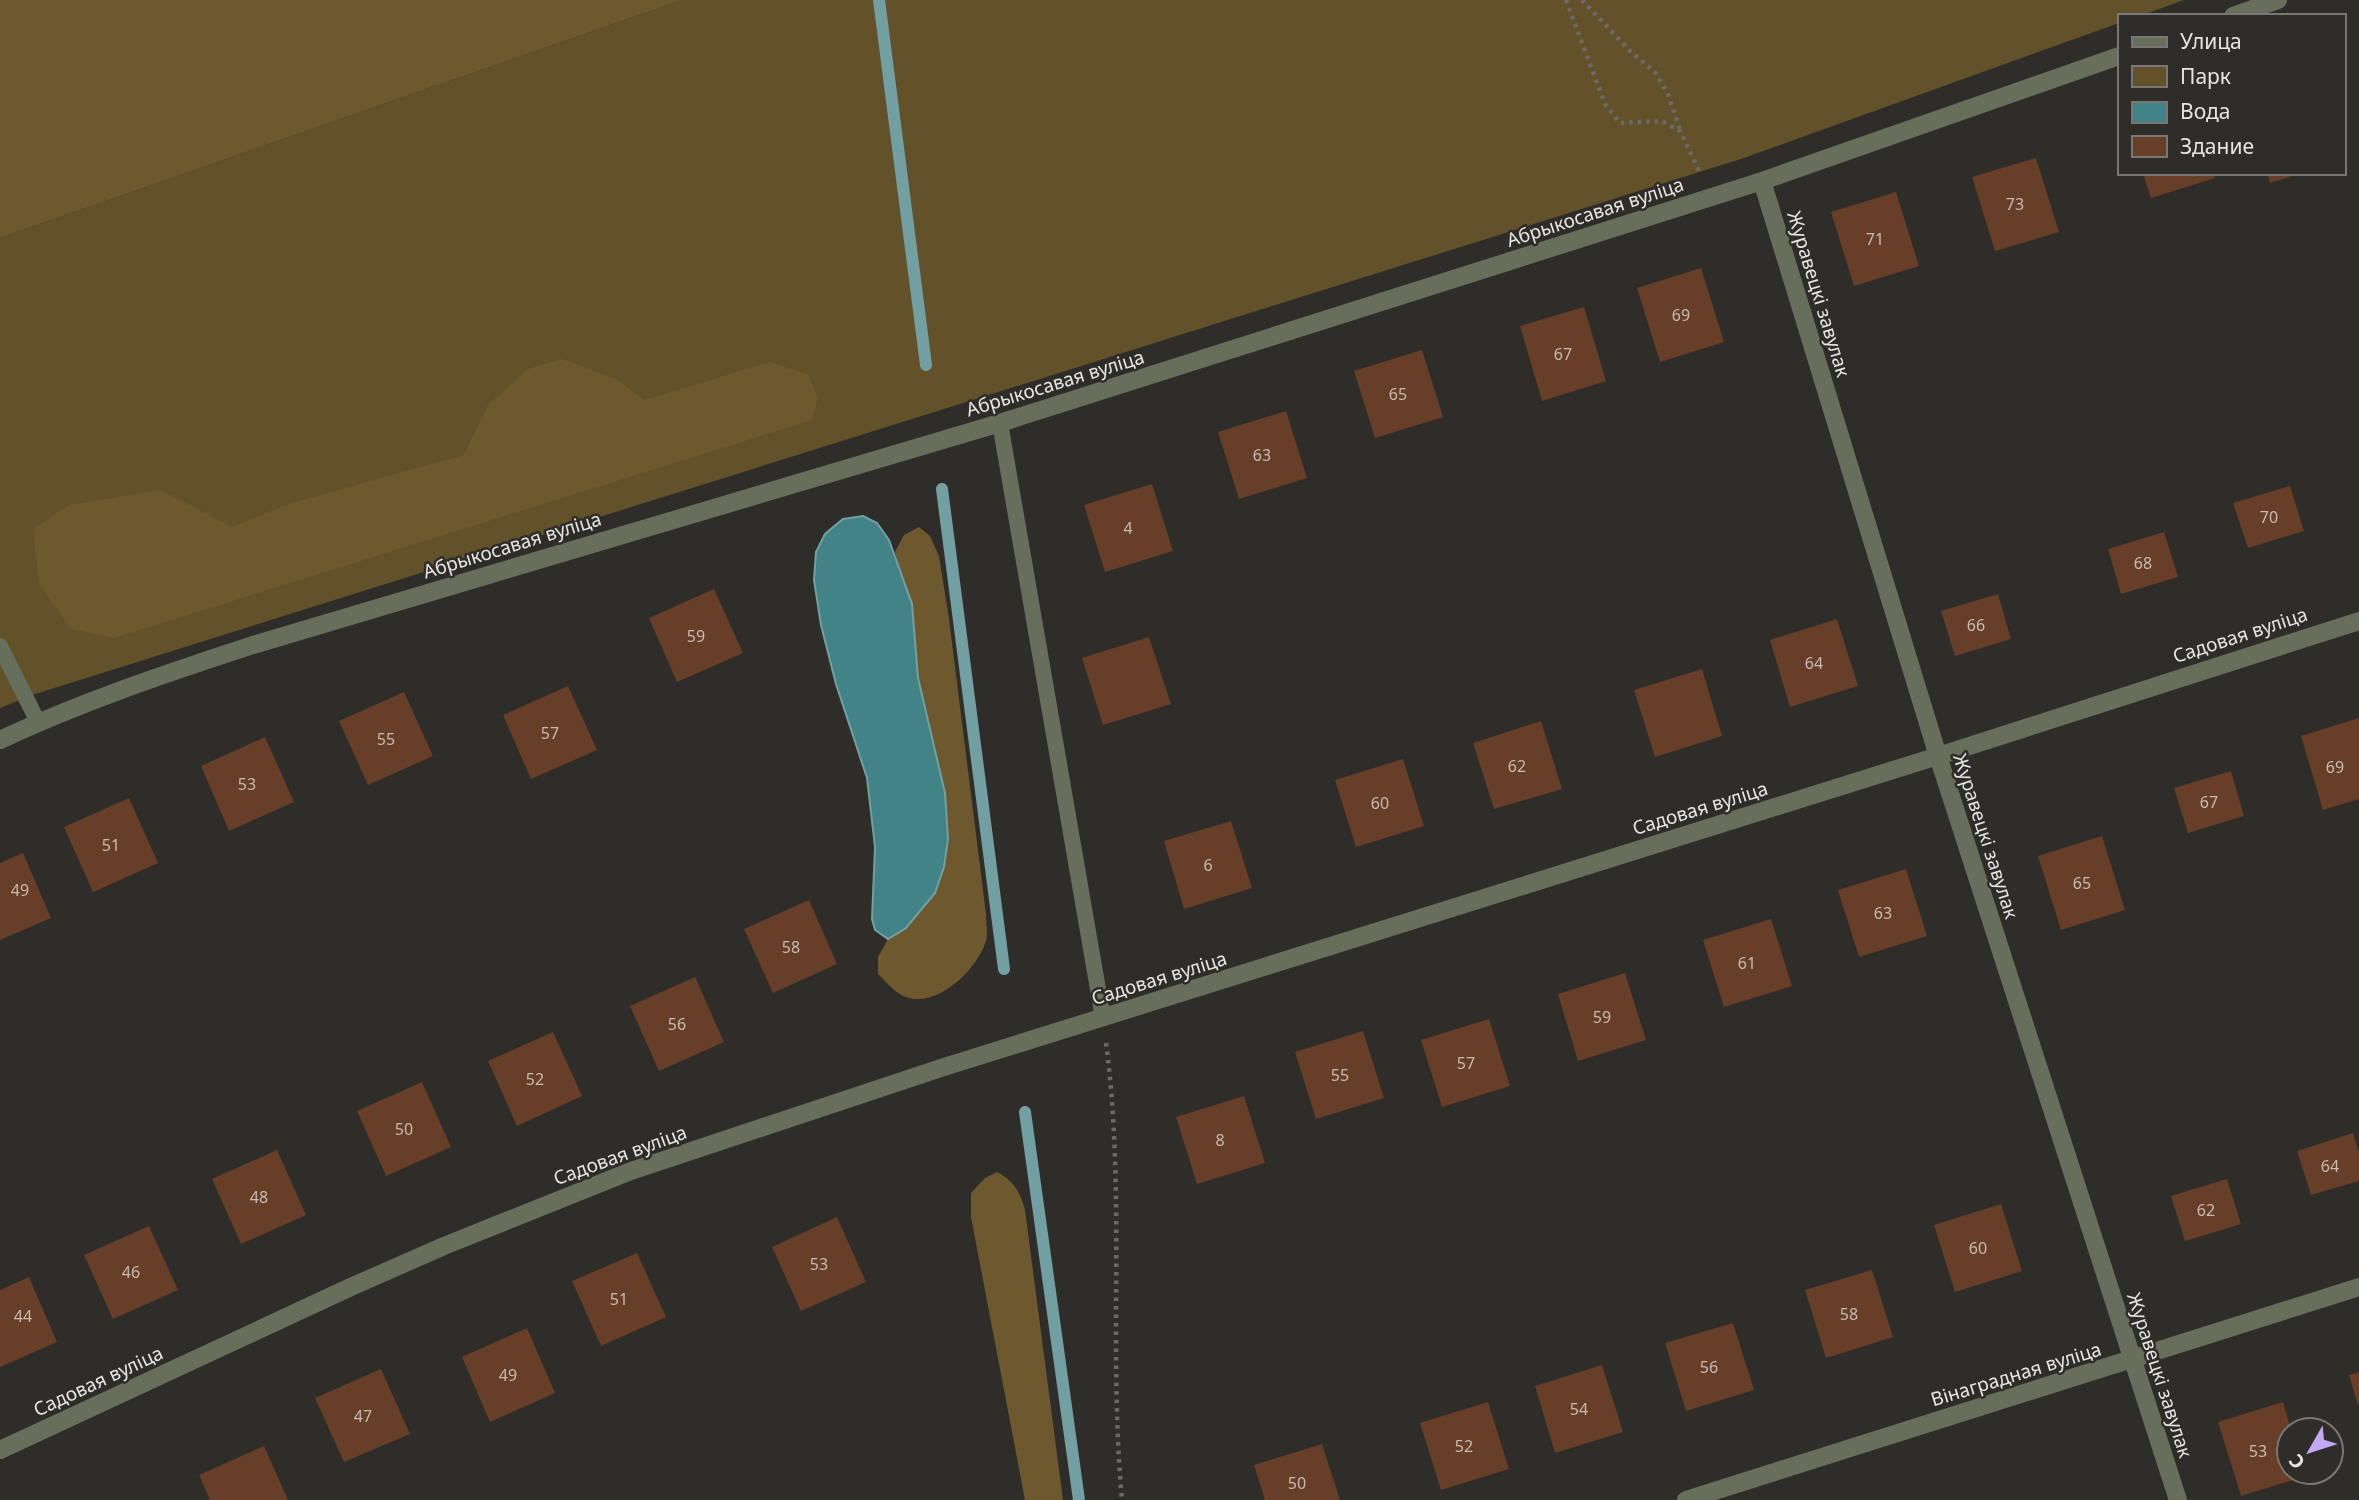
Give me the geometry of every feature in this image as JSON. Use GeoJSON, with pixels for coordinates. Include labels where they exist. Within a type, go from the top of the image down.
{"type":"FeatureCollection","features":[{"type":"Feature","properties":{"kind":"street"},"geometry":{"type":"LineString","coordinates":[[2239,14],[2278,0]]}},
{"type":"Feature","properties":{"kind":"street","name":"Абрыкосавая вуліца"},"geometry":{"type":"LineString","coordinates":[[0,740],[38,722],[169,672],[277,637],[1000,423],[1762,181],[2118,56]]}},
{"type":"Feature","properties":{"kind":"street","name":"Журавецкі завулак"},"geometry":{"type":"LineString","coordinates":[[1762,181],[1938,756],[2178,1500]]}},
{"type":"Feature","properties":{"kind":"street","name":"Садовая вуліца"},"geometry":{"type":"LineString","coordinates":[[0,1450],[352,1286],[548,1203],[670,1158],[944,1067],[1938,756],[2359,621]]}},
{"type":"Feature","properties":{"kind":"street","name":"Вінаградная вуліца"},"geometry":{"type":"LineString","coordinates":[[1686,1500],[2359,1287]]}},
{"type":"Feature","properties":{"kind":"lane"},"geometry":{"type":"LineString","coordinates":[[1000,423],[1103,1018]]}},
{"type":"Feature","properties":{"kind":"lane"},"geometry":{"type":"LineString","coordinates":[[0,646],[38,722]]}},
{"type":"Feature","properties":{"kind":"path"},"geometry":{"type":"LineString","coordinates":[[1566,0],[1605,104],[1620,123],[1662,121],[1680,131]]}},
{"type":"Feature","properties":{"kind":"path"},"geometry":{"type":"LineString","coordinates":[[1582,0],[1630,51],[1655,72],[1668,94],[1680,131],[1712,197]]}},
{"type":"Feature","properties":{"kind":"path"},"geometry":{"type":"LineString","coordinates":[[1103,1018],[1113,1093],[1116,1155],[1115,1389],[1122,1500]]}},
{"type":"Feature","properties":{"kind":"green space"},"geometry":{"type":"Polygon","coordinates":[[[682,0],[2184,0],[2146,14],[2118,14],[2118,23],[1741,159],[32,695],[0,708],[0,238],[682,0]]]}},
{"type":"Feature","properties":{"kind":"shaded area"},"geometry":{"type":"Polygon","coordinates":[[[0,0],[682,0],[0,238],[0,0]]]}},
{"type":"Feature","properties":{"kind":"shaded area"},"geometry":{"type":"Polygon","coordinates":[[[562,359],[616,379],[645,400],[770,362],[808,375],[818,397],[812,420],[114,638],[71,629],[39,584],[33,529],[69,505],[161,490],[232,527],[288,504],[464,455],[488,405],[528,369],[562,359]]]}},
{"type":"Feature","properties":{"kind":"shaded area"},"geometry":{"type":"Polygon","coordinates":[[[919,527],[930,536],[939,556],[987,931],[981,953],[962,977],[951,987],[924,999],[898,993],[878,974],[878,957],[888,939],[906,928],[944,867],[948,839],[945,793],[918,678],[912,604],[901,578],[895,552],[904,535],[919,527]]]}},
{"type":"Feature","properties":{"kind":"shaded area"},"geometry":{"type":"Polygon","coordinates":[[[997,1172],[1015,1188],[1025,1210],[1063,1500],[1025,1500],[971,1217],[971,1193],[985,1178],[997,1172]]]}},
{"type":"Feature","properties":{"kind":"water"},"geometry":{"type":"Polygon","coordinates":[[[863,516],[877,523],[889,540],[912,604],[918,678],[945,793],[948,839],[944,867],[935,893],[906,928],[888,939],[875,930],[872,919],[875,847],[867,778],[836,684],[821,625],[814,580],[816,552],[825,534],[843,519],[863,516]]]}},
{"type":"Feature","properties":{"kind":"building"},"geometry":{"type":"Polygon","coordinates":[[[2036,158],[2059,232],[1995,251],[1972,177],[2036,158]]]}},
{"type":"Feature","properties":{"kind":"building"},"geometry":{"type":"Polygon","coordinates":[[[2144,175],[2214,175],[2215,178],[2151,198],[2144,175]]]}},
{"type":"Feature","properties":{"kind":"building"},"geometry":{"type":"Polygon","coordinates":[[[2268,175],[2296,175],[2270,183],[2268,175]]]}},
{"type":"Feature","properties":{"kind":"building"},"geometry":{"type":"Polygon","coordinates":[[[1896,192],[1919,266],[1854,286],[1831,212],[1896,192]]]}},
{"type":"Feature","properties":{"kind":"building"},"geometry":{"type":"Polygon","coordinates":[[[1701,268],[1724,342],[1660,362],[1637,288],[1701,268]]]}},
{"type":"Feature","properties":{"kind":"building"},"geometry":{"type":"Polygon","coordinates":[[[1584,307],[1606,381],[1542,401],[1520,326],[1584,307]]]}},
{"type":"Feature","properties":{"kind":"building"},"geometry":{"type":"Polygon","coordinates":[[[1422,350],[1443,417],[1375,438],[1354,371],[1422,350]]]}},
{"type":"Feature","properties":{"kind":"building"},"geometry":{"type":"Polygon","coordinates":[[[1286,411],[1307,478],[1239,499],[1218,432],[1286,411]]]}},
{"type":"Feature","properties":{"kind":"building"},"geometry":{"type":"Polygon","coordinates":[[[1152,484],[1173,551],[1105,572],[1084,505],[1152,484]]]}},
{"type":"Feature","properties":{"kind":"building"},"geometry":{"type":"Polygon","coordinates":[[[2290,486],[2304,531],[2248,548],[2233,503],[2290,486]]]}},
{"type":"Feature","properties":{"kind":"building"},"geometry":{"type":"Polygon","coordinates":[[[2164,532],[2178,577],[2121,594],[2108,549],[2164,532]]]}},
{"type":"Feature","properties":{"kind":"building"},"geometry":{"type":"Polygon","coordinates":[[[714,589],[743,653],[677,682],[649,618],[714,589]]]}},
{"type":"Feature","properties":{"kind":"building"},"geometry":{"type":"Polygon","coordinates":[[[1998,594],[2011,639],[1955,656],[1941,611],[1998,594]]]}},
{"type":"Feature","properties":{"kind":"building"},"geometry":{"type":"Polygon","coordinates":[[[1837,619],[1858,686],[1790,707],[1770,640],[1837,619]]]}},
{"type":"Feature","properties":{"kind":"building"},"geometry":{"type":"Polygon","coordinates":[[[1149,637],[1171,704],[1103,725],[1082,658],[1149,637]]]}},
{"type":"Feature","properties":{"kind":"building"},"geometry":{"type":"Polygon","coordinates":[[[1702,669],[1722,736],[1655,757],[1634,690],[1702,669]]]}},
{"type":"Feature","properties":{"kind":"building"},"geometry":{"type":"Polygon","coordinates":[[[568,686],[597,750],[531,779],[503,715],[568,686]]]}},
{"type":"Feature","properties":{"kind":"building"},"geometry":{"type":"Polygon","coordinates":[[[404,692],[433,756],[368,785],[339,721],[404,692]]]}},
{"type":"Feature","properties":{"kind":"building"},"geometry":{"type":"Polygon","coordinates":[[[2359,718],[2359,799],[2323,810],[2301,736],[2359,718]]]}},
{"type":"Feature","properties":{"kind":"building"},"geometry":{"type":"Polygon","coordinates":[[[1541,721],[1562,789],[1494,809],[1473,743],[1541,721]]]}},
{"type":"Feature","properties":{"kind":"building"},"geometry":{"type":"Polygon","coordinates":[[[265,737],[294,802],[229,831],[201,766],[265,737]]]}},
{"type":"Feature","properties":{"kind":"building"},"geometry":{"type":"Polygon","coordinates":[[[1403,759],[1424,826],[1356,847],[1335,780],[1403,759]]]}},
{"type":"Feature","properties":{"kind":"building"},"geometry":{"type":"Polygon","coordinates":[[[2231,771],[2244,816],[2188,833],[2174,788],[2231,771]]]}},
{"type":"Feature","properties":{"kind":"building"},"geometry":{"type":"Polygon","coordinates":[[[129,798],[158,863],[93,892],[64,827],[129,798]]]}},
{"type":"Feature","properties":{"kind":"building"},"geometry":{"type":"Polygon","coordinates":[[[1231,821],[1252,888],[1184,909],[1164,841],[1231,821]]]}},
{"type":"Feature","properties":{"kind":"building"},"geometry":{"type":"Polygon","coordinates":[[[2102,836],[2125,910],[2061,930],[2038,856],[2102,836]]]}},
{"type":"Feature","properties":{"kind":"building"},"geometry":{"type":"Polygon","coordinates":[[[23,853],[51,918],[0,940],[0,863],[23,853]]]}},
{"type":"Feature","properties":{"kind":"building"},"geometry":{"type":"Polygon","coordinates":[[[1906,869],[1927,936],[1859,957],[1838,890],[1906,869]]]}},
{"type":"Feature","properties":{"kind":"building"},"geometry":{"type":"Polygon","coordinates":[[[809,900],[837,964],[773,993],[744,929],[809,900]]]}},
{"type":"Feature","properties":{"kind":"building"},"geometry":{"type":"Polygon","coordinates":[[[1771,919],[1792,986],[1724,1007],[1703,940],[1771,919]]]}},
{"type":"Feature","properties":{"kind":"building"},"geometry":{"type":"Polygon","coordinates":[[[1625,973],[1646,1040],[1578,1061],[1558,994],[1625,973]]]}},
{"type":"Feature","properties":{"kind":"building"},"geometry":{"type":"Polygon","coordinates":[[[695,977],[724,1042],[659,1071],[630,1006],[695,977]]]}},
{"type":"Feature","properties":{"kind":"building"},"geometry":{"type":"Polygon","coordinates":[[[1489,1019],[1510,1086],[1442,1107],[1421,1040],[1489,1019]]]}},
{"type":"Feature","properties":{"kind":"building"},"geometry":{"type":"Polygon","coordinates":[[[1363,1031],[1384,1098],[1316,1119],[1295,1052],[1363,1031]]]}},
{"type":"Feature","properties":{"kind":"building"},"geometry":{"type":"Polygon","coordinates":[[[553,1032],[582,1096],[517,1126],[488,1061],[553,1032]]]}},
{"type":"Feature","properties":{"kind":"building"},"geometry":{"type":"Polygon","coordinates":[[[422,1082],[451,1147],[386,1176],[357,1111],[422,1082]]]}},
{"type":"Feature","properties":{"kind":"building"},"geometry":{"type":"Polygon","coordinates":[[[1244,1096],[1265,1163],[1197,1184],[1176,1117],[1244,1096]]]}},
{"type":"Feature","properties":{"kind":"building"},"geometry":{"type":"Polygon","coordinates":[[[2353,1133],[2359,1152],[2359,1181],[2311,1195],[2297,1151],[2353,1133]]]}},
{"type":"Feature","properties":{"kind":"building"},"geometry":{"type":"Polygon","coordinates":[[[277,1150],[306,1215],[241,1244],[212,1179],[277,1150]]]}},
{"type":"Feature","properties":{"kind":"building"},"geometry":{"type":"Polygon","coordinates":[[[2227,1179],[2241,1224],[2185,1241],[2171,1196],[2227,1179]]]}},
{"type":"Feature","properties":{"kind":"building"},"geometry":{"type":"Polygon","coordinates":[[[2001,1204],[2022,1271],[1955,1292],[1934,1225],[2001,1204]]]}},
{"type":"Feature","properties":{"kind":"building"},"geometry":{"type":"Polygon","coordinates":[[[837,1217],[866,1282],[801,1311],[772,1247],[837,1217]]]}},
{"type":"Feature","properties":{"kind":"building"},"geometry":{"type":"Polygon","coordinates":[[[149,1226],[178,1290],[113,1319],[84,1255],[149,1226]]]}},
{"type":"Feature","properties":{"kind":"building"},"geometry":{"type":"Polygon","coordinates":[[[637,1253],[666,1317],[601,1346],[572,1281],[637,1253]]]}},
{"type":"Feature","properties":{"kind":"building"},"geometry":{"type":"Polygon","coordinates":[[[1872,1270],[1893,1337],[1826,1358],[1805,1290],[1872,1270]]]}},
{"type":"Feature","properties":{"kind":"building"},"geometry":{"type":"Polygon","coordinates":[[[29,1277],[57,1342],[0,1367],[0,1290],[29,1277]]]}},
{"type":"Feature","properties":{"kind":"building"},"geometry":{"type":"Polygon","coordinates":[[[1733,1323],[1754,1390],[1686,1411],[1665,1343],[1733,1323]]]}},
{"type":"Feature","properties":{"kind":"building"},"geometry":{"type":"Polygon","coordinates":[[[527,1328],[555,1393],[490,1422],[462,1357],[527,1328]]]}},
{"type":"Feature","properties":{"kind":"building"},"geometry":{"type":"Polygon","coordinates":[[[1602,1365],[1623,1432],[1555,1453],[1535,1386],[1602,1365]]]}},
{"type":"Feature","properties":{"kind":"building"},"geometry":{"type":"Polygon","coordinates":[[[381,1369],[410,1434],[344,1462],[315,1398],[381,1369]]]}},
{"type":"Feature","properties":{"kind":"building"},"geometry":{"type":"Polygon","coordinates":[[[2359,1372],[2359,1405],[2358,1405],[2349,1375],[2359,1372]]]}},
{"type":"Feature","properties":{"kind":"building"},"geometry":{"type":"Polygon","coordinates":[[[1488,1402],[1509,1469],[1441,1490],[1420,1423],[1488,1402]]]}},
{"type":"Feature","properties":{"kind":"building"},"geometry":{"type":"Polygon","coordinates":[[[2283,1402],[2287,1416],[2275,1416],[2275,1486],[2241,1496],[2218,1422],[2283,1402]]]}},
{"type":"Feature","properties":{"kind":"building"},"geometry":{"type":"Polygon","coordinates":[[[1322,1444],[1340,1500],[1265,1500],[1254,1465],[1322,1444]]]}},
{"type":"Feature","properties":{"kind":"building"},"geometry":{"type":"Polygon","coordinates":[[[264,1446],[288,1500],[210,1500],[199,1475],[264,1446]]]}},
{"type":"Feature","properties":{"kind":"waterway"},"geometry":{"type":"LineString","coordinates":[[879,0],[926,365]]}},
{"type":"Feature","properties":{"kind":"waterway"},"geometry":{"type":"LineString","coordinates":[[942,489],[1004,969]]}},
{"type":"Feature","properties":{"kind":"waterway"},"geometry":{"type":"LineString","coordinates":[[1025,1112],[1079,1500]]}}]}
